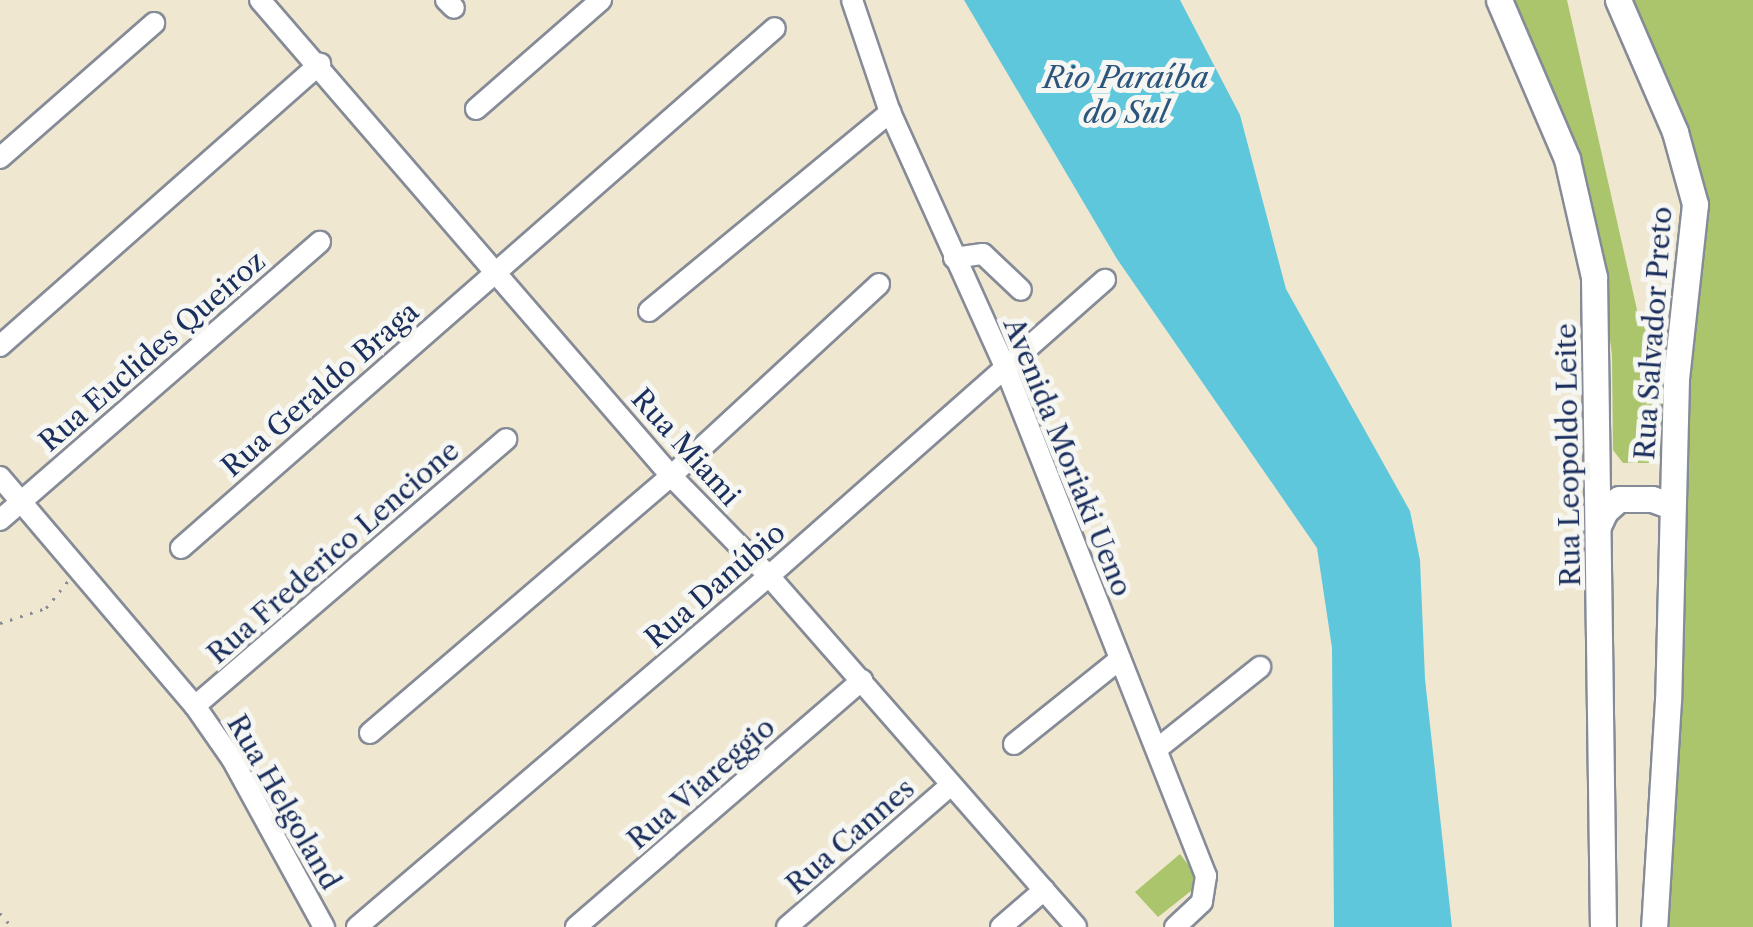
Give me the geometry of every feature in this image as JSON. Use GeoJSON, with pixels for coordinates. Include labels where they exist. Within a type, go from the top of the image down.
{"type":"FeatureCollection","features":[{"type":"Feature","properties":{"kind":"main road","name":"Rua Leopoldo Leite"},"geometry":{"type":"LineString","coordinates":[[1499,0],[1567,159],[1595,295],[1605,492],[1605,511],[1598,526],[1602,927]]}},
{"type":"Feature","properties":{"kind":"main road","name":"Rua Salvador Preto"},"geometry":{"type":"LineString","coordinates":[[1618,0],[1676,132],[1694,204],[1680,329],[1668,700],[1654,927]]}},
{"type":"Feature","properties":{"kind":"main road"},"geometry":{"type":"LineString","coordinates":[[1605,492],[1652,499],[1672,495]]}},
{"type":"Feature","properties":{"kind":"street","name":"Rua Miami"},"geometry":{"type":"LineString","coordinates":[[260,0],[320,64],[671,476],[769,576],[1076,927]]}},
{"type":"Feature","properties":{"kind":"street"},"geometry":{"type":"LineString","coordinates":[[476,109],[600,0]]}},
{"type":"Feature","properties":{"kind":"street","name":"Avenida Moriaki Ueno"},"geometry":{"type":"LineString","coordinates":[[852,0],[890,112],[1005,367],[1208,885],[1202,902],[1174,927]]}},
{"type":"Feature","properties":{"kind":"street"},"geometry":{"type":"LineString","coordinates":[[0,158],[154,23]]}},
{"type":"Feature","properties":{"kind":"street","name":"Rua Geraldo Braga"},"geometry":{"type":"LineString","coordinates":[[180,548],[775,28]]}},
{"type":"Feature","properties":{"kind":"street"},"geometry":{"type":"LineString","coordinates":[[0,346],[320,64]]}},
{"type":"Feature","properties":{"kind":"street"},"geometry":{"type":"LineString","coordinates":[[649,311],[890,112]]}},
{"type":"Feature","properties":{"kind":"street","name":"Rua Euclides Queiroz"},"geometry":{"type":"LineString","coordinates":[[0,520],[320,242]]}},
{"type":"Feature","properties":{"kind":"street"},"geometry":{"type":"LineString","coordinates":[[954,258],[983,254],[1021,290]]}},
{"type":"Feature","properties":{"kind":"street","name":"Rua Danúbio"},"geometry":{"type":"LineString","coordinates":[[357,927],[769,576],[1105,280]]}},
{"type":"Feature","properties":{"kind":"street"},"geometry":{"type":"LineString","coordinates":[[370,733],[671,476],[879,284]]}},
{"type":"Feature","properties":{"kind":"street","name":"Rua Frederico Lencione"},"geometry":{"type":"LineString","coordinates":[[195,706],[506,439]]}},
{"type":"Feature","properties":{"kind":"street"},"geometry":{"type":"LineString","coordinates":[[0,477],[21,502]]}},
{"type":"Feature","properties":{"kind":"street","name":"Rua Helgoland"},"geometry":{"type":"LineString","coordinates":[[21,502],[195,706],[232,760],[324,927]]}},
{"type":"Feature","properties":{"kind":"street"},"geometry":{"type":"LineString","coordinates":[[1014,744],[1120,658]]}},
{"type":"Feature","properties":{"kind":"street"},"geometry":{"type":"LineString","coordinates":[[1156,750],[1260,667]]}},
{"type":"Feature","properties":{"kind":"street","name":"Rua Viareggio"},"geometry":{"type":"LineString","coordinates":[[576,927],[862,680]]}},
{"type":"Feature","properties":{"kind":"street","name":"Rua Cannes"},"geometry":{"type":"LineString","coordinates":[[787,927],[950,786]]}},
{"type":"Feature","properties":{"kind":"street"},"geometry":{"type":"LineString","coordinates":[[1002,927],[1044,890]]}},
{"type":"Feature","properties":{"kind":"path"},"geometry":{"type":"LineString","coordinates":[[0,623],[46,608],[76,566]]}},
{"type":"Feature","properties":{"kind":"path"},"geometry":{"type":"LineString","coordinates":[[0,913],[12,927]]}},
{"type":"Feature","properties":{"kind":"green space"},"geometry":{"type":"Polygon","coordinates":[[[1507,0],[1567,0],[1640,323],[1670,326],[1665,451],[1652,463],[1623,463],[1613,450],[1612,355],[1594,223],[1507,0]]]}},
{"type":"Feature","properties":{"kind":"green space"},"geometry":{"type":"Polygon","coordinates":[[[1614,0],[1753,0],[1753,927],[1665,927],[1689,364],[1707,190],[1685,161],[1614,0]]]}},
{"type":"Feature","properties":{"kind":"green space"},"geometry":{"type":"Polygon","coordinates":[[[1180,854],[1192,870],[1196,887],[1158,917],[1135,892],[1180,854]]]}},
{"type":"Feature","properties":{"kind":"water","name":"Rio Paraíba do Sul"},"geometry":{"type":"Polygon","coordinates":[[[964,0],[1180,0],[1240,115],[1286,289],[1410,511],[1420,560],[1425,679],[1452,927],[1334,927],[1332,648],[1317,548],[1117,259],[964,0]]]}}]}
